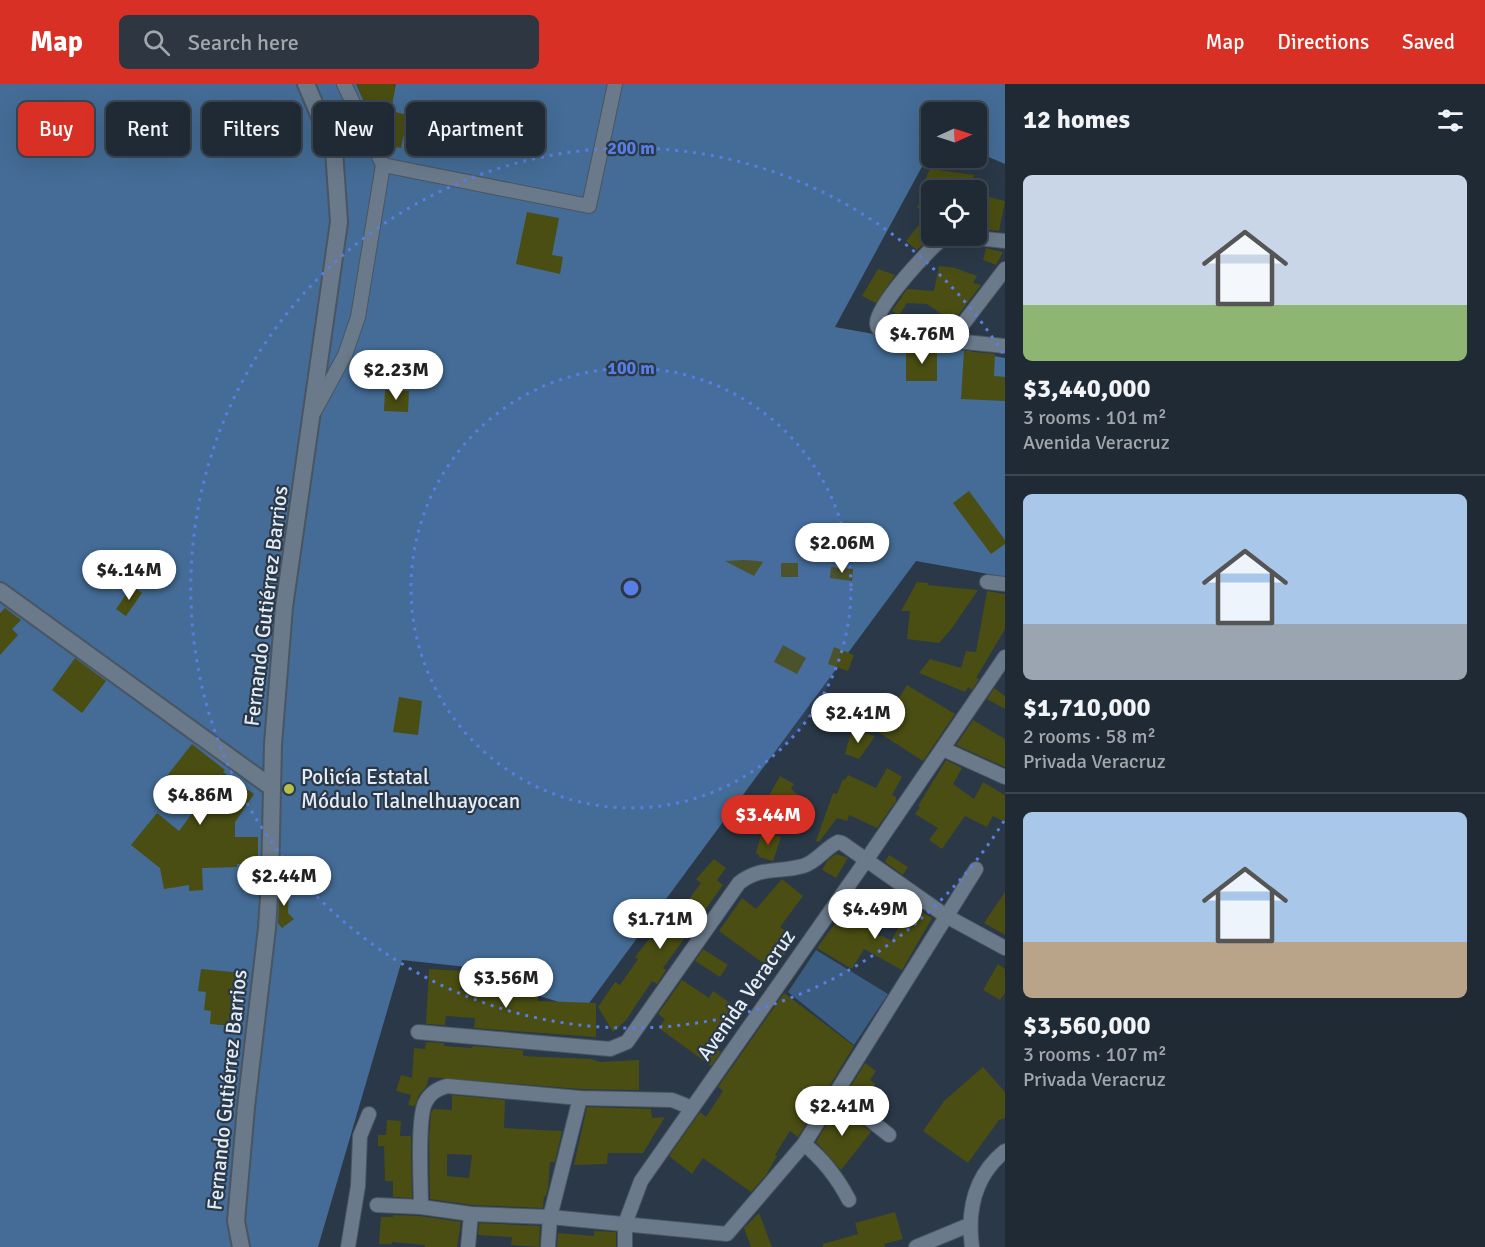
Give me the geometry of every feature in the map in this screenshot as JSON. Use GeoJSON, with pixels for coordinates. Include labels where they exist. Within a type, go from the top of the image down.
{"type":"FeatureCollection","features":[{"type":"Feature","properties":{"kind":"main road","name":"Fernando Gutiérrez Barrios"},"geometry":{"type":"LineString","coordinates":[[241,1247],[236,1221],[246,1107],[267,928],[275,697],[284,607],[339,222],[334,150],[306,84]]}},
{"type":"Feature","properties":{"kind":"main road"},"geometry":{"type":"LineString","coordinates":[[0,591],[271,787]]}},
{"type":"Feature","properties":{"kind":"street"},"geometry":{"type":"LineString","coordinates":[[313,414],[345,355],[358,318],[383,165],[344,84]]}},
{"type":"Feature","properties":{"kind":"street"},"geometry":{"type":"LineString","coordinates":[[383,165],[589,206],[615,84]]}},
{"type":"Feature","properties":{"kind":"street"},"geometry":{"type":"LineString","coordinates":[[987,239],[1005,241]]}},
{"type":"Feature","properties":{"kind":"street"},"geometry":{"type":"LineString","coordinates":[[936,246],[895,289],[878,316],[876,322],[878,328],[882,332],[895,335],[1005,346]]}},
{"type":"Feature","properties":{"kind":"street"},"geometry":{"type":"LineString","coordinates":[[950,341],[1005,269]]}},
{"type":"Feature","properties":{"kind":"street"},"geometry":{"type":"LineString","coordinates":[[987,582],[1005,584]]}},
{"type":"Feature","properties":{"kind":"street","name":"Avenida Veracruz"},"geometry":{"type":"LineString","coordinates":[[625,1247],[625,1224],[641,1181],[867,859],[1005,657]]}},
{"type":"Feature","properties":{"kind":"street"},"geometry":{"type":"LineString","coordinates":[[943,749],[1005,777]]}},
{"type":"Feature","properties":{"kind":"street"},"geometry":{"type":"LineString","coordinates":[[418,1032],[610,1049],[627,1042],[740,883],[750,874],[803,866],[813,862],[838,842],[867,859],[946,916],[1005,948]]}},
{"type":"Feature","properties":{"kind":"street"},"geometry":{"type":"LineString","coordinates":[[376,1205],[421,1207],[471,1214],[550,1217],[727,1234],[804,1144],[975,869]]}},
{"type":"Feature","properties":{"kind":"street"},"geometry":{"type":"LineString","coordinates":[[421,1207],[422,1123],[425,1103],[435,1090],[447,1086],[580,1098],[672,1100],[692,1108]]}},
{"type":"Feature","properties":{"kind":"street"},"geometry":{"type":"LineString","coordinates":[[836,1093],[889,1135]]}},
{"type":"Feature","properties":{"kind":"street"},"geometry":{"type":"LineString","coordinates":[[548,1247],[550,1217],[580,1098]]}},
{"type":"Feature","properties":{"kind":"street"},"geometry":{"type":"LineString","coordinates":[[348,1247],[358,1186],[360,1136],[369,1114]]}},
{"type":"Feature","properties":{"kind":"street"},"geometry":{"type":"LineString","coordinates":[[804,1144],[821,1158],[834,1174],[849,1200]]}},
{"type":"Feature","properties":{"kind":"street"},"geometry":{"type":"LineString","coordinates":[[972,1247],[969,1225],[972,1201],[993,1161],[1005,1151]]}},
{"type":"Feature","properties":{"kind":"street"},"geometry":{"type":"LineString","coordinates":[[468,1247],[471,1214]]}},
{"type":"Feature","properties":{"kind":"street"},"geometry":{"type":"LineString","coordinates":[[916,1247],[969,1225]]}},
{"type":"Feature","properties":{"kind":"shaded area"},"geometry":{"type":"Polygon","coordinates":[[[0,84],[1005,84],[1005,164],[987,156],[987,102],[921,102],[921,168],[835,327],[1005,358],[1005,577],[916,561],[584,1010],[527,992],[466,986],[467,967],[402,960],[318,1247],[0,1247],[0,84]]]}},
{"type":"Feature","properties":{"kind":"shaded area"},"geometry":{"type":"Polygon","coordinates":[[[816,950],[888,994],[854,1045],[788,992],[816,950]]]}},
{"type":"Feature","properties":{"kind":"building"},"geometry":{"type":"Polygon","coordinates":[[[356,84],[396,84],[393,102],[364,102],[356,84]]]}},
{"type":"Feature","properties":{"kind":"building"},"geometry":{"type":"Polygon","coordinates":[[[394,112],[406,115],[401,148],[394,147],[394,112]]]}},
{"type":"Feature","properties":{"kind":"building"},"geometry":{"type":"Polygon","coordinates":[[[930,169],[975,175],[971,180],[925,180],[930,169]]]}},
{"type":"Feature","properties":{"kind":"building"},"geometry":{"type":"Polygon","coordinates":[[[989,197],[1005,201],[999,231],[987,230],[989,197]]]}},
{"type":"Feature","properties":{"kind":"building"},"geometry":{"type":"Polygon","coordinates":[[[527,212],[559,218],[552,255],[563,257],[560,274],[516,264],[527,212]]]}},
{"type":"Feature","properties":{"kind":"building"},"geometry":{"type":"Polygon","coordinates":[[[921,222],[921,246],[917,250],[906,241],[921,222]]]}},
{"type":"Feature","properties":{"kind":"building"},"geometry":{"type":"Polygon","coordinates":[[[986,248],[1003,252],[996,265],[983,260],[986,248]]]}},
{"type":"Feature","properties":{"kind":"building"},"geometry":{"type":"Polygon","coordinates":[[[939,266],[955,268],[977,276],[973,283],[981,285],[953,322],[927,304],[907,303],[899,315],[892,311],[907,289],[934,291],[939,266]]]}},
{"type":"Feature","properties":{"kind":"building"},"geometry":{"type":"Polygon","coordinates":[[[878,269],[895,275],[876,303],[862,296],[878,269]]]}},
{"type":"Feature","properties":{"kind":"building"},"geometry":{"type":"Polygon","coordinates":[[[918,346],[937,348],[937,381],[906,381],[906,351],[918,352],[918,346]]]}},
{"type":"Feature","properties":{"kind":"building"},"geometry":{"type":"Polygon","coordinates":[[[964,351],[995,354],[994,376],[1005,377],[1005,401],[961,399],[964,351]]]}},
{"type":"Feature","properties":{"kind":"building"},"geometry":{"type":"Polygon","coordinates":[[[385,390],[409,391],[408,412],[384,411],[385,390]]]}},
{"type":"Feature","properties":{"kind":"building"},"geometry":{"type":"Polygon","coordinates":[[[969,491],[1005,540],[1005,544],[991,554],[953,503],[969,491]]]}},
{"type":"Feature","properties":{"kind":"building"},"geometry":{"type":"Polygon","coordinates":[[[725,561],[763,562],[754,576],[725,561]]]}},
{"type":"Feature","properties":{"kind":"building"},"geometry":{"type":"Polygon","coordinates":[[[781,563],[798,563],[798,577],[781,577],[781,563]]]}},
{"type":"Feature","properties":{"kind":"building"},"geometry":{"type":"Polygon","coordinates":[[[831,567],[853,569],[852,581],[830,578],[831,567]]]}},
{"type":"Feature","properties":{"kind":"building"},"geometry":{"type":"Polygon","coordinates":[[[917,582],[978,590],[939,643],[907,639],[910,611],[901,611],[917,582]]]}},
{"type":"Feature","properties":{"kind":"building"},"geometry":{"type":"Polygon","coordinates":[[[132,586],[142,593],[126,616],[116,609],[132,586]]]}},
{"type":"Feature","properties":{"kind":"building"},"geometry":{"type":"Polygon","coordinates":[[[987,591],[1005,594],[1005,629],[976,678],[979,679],[972,690],[968,687],[965,692],[919,673],[930,659],[961,668],[966,651],[976,652],[987,591]]]}},
{"type":"Feature","properties":{"kind":"building"},"geometry":{"type":"Polygon","coordinates":[[[5,608],[21,620],[12,629],[18,635],[0,655],[0,613],[5,608]]]}},
{"type":"Feature","properties":{"kind":"building"},"geometry":{"type":"Polygon","coordinates":[[[783,645],[806,658],[797,674],[774,662],[783,645]]]}},
{"type":"Feature","properties":{"kind":"building"},"geometry":{"type":"Polygon","coordinates":[[[834,647],[854,655],[848,671],[828,664],[834,647]]]}},
{"type":"Feature","properties":{"kind":"building"},"geometry":{"type":"Polygon","coordinates":[[[75,658],[106,681],[82,713],[52,690],[75,658]]]}},
{"type":"Feature","properties":{"kind":"building"},"geometry":{"type":"Polygon","coordinates":[[[907,685],[955,714],[923,761],[878,732],[907,685]]]}},
{"type":"Feature","properties":{"kind":"building"},"geometry":{"type":"Polygon","coordinates":[[[994,688],[1005,696],[1005,709],[987,699],[994,688]]]}},
{"type":"Feature","properties":{"kind":"building"},"geometry":{"type":"Polygon","coordinates":[[[835,693],[848,700],[840,714],[827,707],[835,693]]]}},
{"type":"Feature","properties":{"kind":"building"},"geometry":{"type":"Polygon","coordinates":[[[399,697],[422,701],[418,735],[393,732],[399,697]]]}},
{"type":"Feature","properties":{"kind":"building"},"geometry":{"type":"Polygon","coordinates":[[[973,720],[1005,739],[1005,767],[956,745],[973,720]]]}},
{"type":"Feature","properties":{"kind":"building"},"geometry":{"type":"Polygon","coordinates":[[[852,729],[875,736],[859,759],[845,754],[852,729]]]}},
{"type":"Feature","properties":{"kind":"building"},"geometry":{"type":"Polygon","coordinates":[[[192,744],[225,770],[223,772],[254,794],[235,822],[235,837],[258,837],[258,864],[202,868],[203,890],[189,891],[189,885],[164,889],[160,868],[131,845],[157,813],[179,831],[203,799],[195,799],[166,777],[192,744]]]}},
{"type":"Feature","properties":{"kind":"building"},"geometry":{"type":"Polygon","coordinates":[[[946,760],[962,768],[953,784],[974,799],[983,782],[1005,795],[1005,822],[993,816],[987,827],[965,816],[942,849],[929,840],[938,828],[915,814],[946,760]]]}},
{"type":"Feature","properties":{"kind":"building"},"geometry":{"type":"Polygon","coordinates":[[[887,768],[902,777],[892,795],[896,797],[896,801],[877,828],[849,815],[847,821],[837,818],[819,842],[816,841],[833,793],[837,794],[843,779],[845,780],[848,775],[876,788],[887,768]]]}},
{"type":"Feature","properties":{"kind":"building"},"geometry":{"type":"Polygon","coordinates":[[[780,776],[794,784],[791,789],[802,798],[801,812],[776,812],[763,806],[780,776]]]}},
{"type":"Feature","properties":{"kind":"building"},"geometry":{"type":"Polygon","coordinates":[[[762,831],[781,837],[773,861],[759,857],[756,853],[762,831]]]}},
{"type":"Feature","properties":{"kind":"building"},"geometry":{"type":"Polygon","coordinates":[[[836,854],[848,858],[836,878],[822,870],[828,860],[836,854]]]}},
{"type":"Feature","properties":{"kind":"building"},"geometry":{"type":"Polygon","coordinates":[[[889,855],[908,867],[903,875],[885,862],[889,855]]]}},
{"type":"Feature","properties":{"kind":"building"},"geometry":{"type":"Polygon","coordinates":[[[714,859],[726,868],[717,880],[723,885],[663,968],[666,970],[657,984],[652,981],[626,1020],[613,1032],[598,1007],[615,982],[620,985],[638,959],[635,957],[650,938],[652,940],[658,932],[661,934],[676,910],[678,911],[685,901],[686,903],[701,883],[696,879],[714,859]]]}},
{"type":"Feature","properties":{"kind":"building"},"geometry":{"type":"Polygon","coordinates":[[[782,879],[803,896],[780,927],[796,937],[774,971],[719,931],[742,898],[756,909],[782,879]]]}},
{"type":"Feature","properties":{"kind":"building"},"geometry":{"type":"Polygon","coordinates":[[[280,886],[289,887],[288,913],[294,919],[282,928],[278,923],[280,886]]]}},
{"type":"Feature","properties":{"kind":"building"},"geometry":{"type":"Polygon","coordinates":[[[1005,892],[1005,935],[984,923],[1005,892]]]}},
{"type":"Feature","properties":{"kind":"building"},"geometry":{"type":"Polygon","coordinates":[[[911,906],[932,918],[902,970],[864,949],[852,969],[817,948],[842,914],[846,914],[880,937],[881,935],[891,941],[911,906]]]}},
{"type":"Feature","properties":{"kind":"building"},"geometry":{"type":"Polygon","coordinates":[[[703,949],[728,965],[720,977],[695,961],[703,949]]]}},
{"type":"Feature","properties":{"kind":"building"},"geometry":{"type":"Polygon","coordinates":[[[998,964],[1005,969],[1005,993],[1000,1000],[983,990],[998,964]]]}},
{"type":"Feature","properties":{"kind":"building"},"geometry":{"type":"Polygon","coordinates":[[[201,969],[242,973],[240,996],[236,995],[233,1026],[210,1024],[211,1011],[204,1010],[206,992],[198,991],[201,969]]]}},
{"type":"Feature","properties":{"kind":"building"},"geometry":{"type":"Polygon","coordinates":[[[429,969],[462,971],[460,990],[538,996],[538,1001],[596,1003],[596,1037],[474,1028],[475,1018],[446,1016],[445,1025],[426,1024],[429,969]]]}},
{"type":"Feature","properties":{"kind":"building"},"geometry":{"type":"Polygon","coordinates":[[[682,980],[709,998],[713,991],[740,1010],[714,1047],[721,1052],[711,1066],[659,1028],[665,1019],[658,1014],[682,980]]]}},
{"type":"Feature","properties":{"kind":"building"},"geometry":{"type":"Polygon","coordinates":[[[784,993],[854,1046],[798,1137],[790,1131],[766,1175],[751,1192],[703,1158],[692,1174],[669,1156],[700,1112],[706,1117],[723,1091],[718,1087],[784,993]]]}},
{"type":"Feature","properties":{"kind":"building"},"geometry":{"type":"Polygon","coordinates":[[[426,1042],[444,1043],[444,1046],[523,1050],[523,1056],[591,1059],[600,1062],[639,1060],[639,1090],[581,1089],[429,1077],[415,1106],[408,1105],[411,1095],[396,1091],[401,1075],[412,1078],[414,1048],[425,1049],[426,1042]]]}},
{"type":"Feature","properties":{"kind":"building"},"geometry":{"type":"Polygon","coordinates":[[[865,1063],[876,1071],[870,1080],[875,1084],[862,1102],[848,1091],[865,1063]]]}},
{"type":"Feature","properties":{"kind":"building"},"geometry":{"type":"Polygon","coordinates":[[[983,1067],[1005,1092],[1005,1118],[999,1120],[968,1163],[923,1131],[944,1101],[983,1067]]]}},
{"type":"Feature","properties":{"kind":"building"},"geometry":{"type":"Polygon","coordinates":[[[452,1095],[505,1100],[504,1128],[562,1131],[555,1162],[550,1162],[548,1188],[544,1196],[543,1208],[472,1205],[430,1199],[431,1113],[433,1109],[452,1110],[452,1095]],[[447,1154],[447,1176],[469,1178],[472,1155],[447,1154]]]}},
{"type":"Feature","properties":{"kind":"building"},"geometry":{"type":"Polygon","coordinates":[[[838,1106],[871,1132],[841,1170],[816,1142],[838,1106]]]}},
{"type":"Feature","properties":{"kind":"building"},"geometry":{"type":"Polygon","coordinates":[[[587,1107],[651,1109],[652,1118],[665,1117],[643,1153],[608,1153],[607,1164],[574,1165],[587,1107]]]}},
{"type":"Feature","properties":{"kind":"building"},"geometry":{"type":"Polygon","coordinates":[[[387,1120],[401,1121],[400,1136],[411,1136],[412,1198],[393,1197],[393,1181],[385,1181],[384,1146],[378,1146],[378,1135],[386,1135],[387,1120]]]}},
{"type":"Feature","properties":{"kind":"building"},"geometry":{"type":"Polygon","coordinates":[[[895,1212],[903,1239],[884,1244],[885,1247],[823,1247],[823,1244],[858,1234],[855,1223],[895,1212]]]}},
{"type":"Feature","properties":{"kind":"building"},"geometry":{"type":"Polygon","coordinates":[[[759,1213],[772,1247],[751,1247],[744,1228],[759,1213]]]}},
{"type":"Feature","properties":{"kind":"building"},"geometry":{"type":"Polygon","coordinates":[[[393,1215],[461,1222],[457,1247],[425,1247],[425,1245],[392,1242],[392,1244],[379,1244],[381,1217],[393,1217],[393,1215]]]}},
{"type":"Feature","properties":{"kind":"building"},"geometry":{"type":"Polygon","coordinates":[[[479,1223],[540,1226],[539,1247],[511,1245],[512,1237],[478,1235],[479,1223]]]}},
{"type":"Feature","properties":{"kind":"building"},"geometry":{"type":"Polygon","coordinates":[[[594,1231],[616,1232],[616,1247],[557,1247],[558,1233],[594,1236],[594,1231]]]}},
{"type":"Feature","properties":{"kind":"place","name":"Policía Estatal Módulo Tlalnelhuayocan"},"geometry":{"type":"Point","coordinates":[289,789]}}]}
